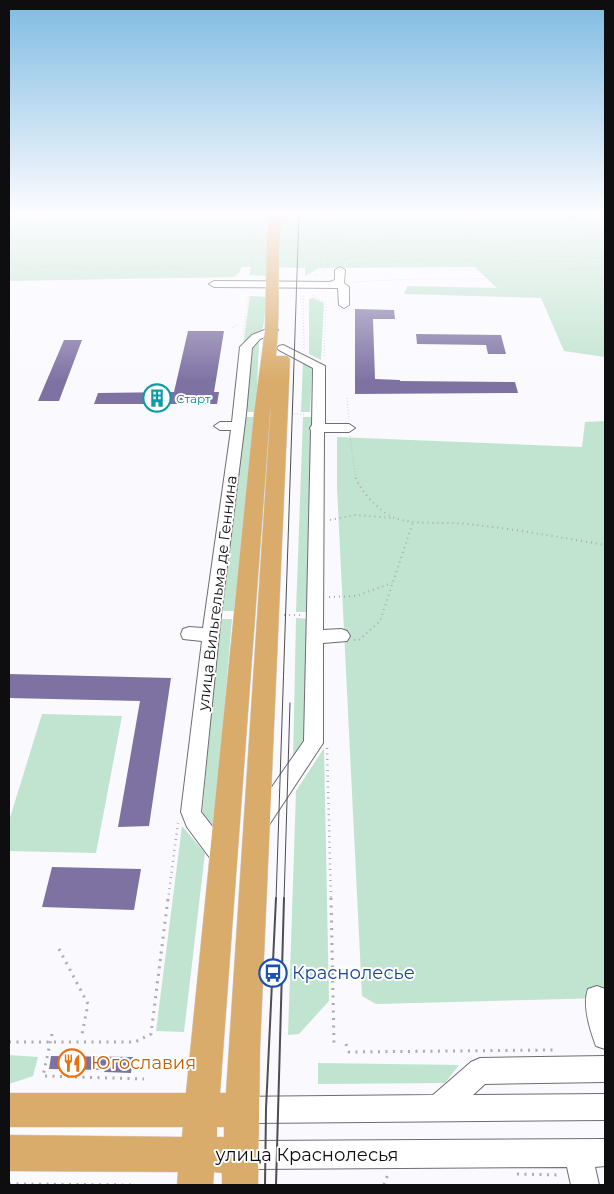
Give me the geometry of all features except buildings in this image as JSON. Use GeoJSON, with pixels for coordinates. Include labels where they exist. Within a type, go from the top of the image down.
{"type":"FeatureCollection","features":[{"type":"Feature","properties":{"kind":"main road","name":"улица Вильгельма де Геннина"},"geometry":{"type":"LineString","coordinates":[[196,1170],[261,424],[272,330],[288,289],[282,270]]}},
{"type":"Feature","properties":{"kind":"main road","name":"улица Вильгельма де Геннина"},"geometry":{"type":"LineString","coordinates":[[240,1170],[256,828],[288,270]]}},
{"type":"Feature","properties":{"kind":"main road"},"geometry":{"type":"LineString","coordinates":[[9,1110],[242,1110]]}},
{"type":"Feature","properties":{"kind":"main road","name":"улица Краснолесья"},"geometry":{"type":"LineString","coordinates":[[9,1153],[196,1170],[240,1170]]}},
{"type":"Feature","properties":{"kind":"street"},"geometry":{"type":"LineString","coordinates":[[288,289],[336,285],[344,287],[344,305]]}},
{"type":"Feature","properties":{"kind":"street","name":"улица Вильгельма де Геннина"},"geometry":{"type":"LineString","coordinates":[[224,860],[194,820],[191,812],[246,347],[256,337],[272,330]]}},
{"type":"Feature","properties":{"kind":"street"},"geometry":{"type":"LineString","coordinates":[[256,828],[313,742],[316,428],[319,366],[283,348]]}},
{"type":"Feature","properties":{"kind":"street"},"geometry":{"type":"LineString","coordinates":[[220,426],[238,426]]}},
{"type":"Feature","properties":{"kind":"street"},"geometry":{"type":"LineString","coordinates":[[316,428],[349,428]]}},
{"type":"Feature","properties":{"kind":"street"},"geometry":{"type":"LineString","coordinates":[[188,634],[212,634]]}},
{"type":"Feature","properties":{"kind":"street"},"geometry":{"type":"LineString","coordinates":[[315,637],[341,636]]}},
{"type":"Feature","properties":{"kind":"street"},"geometry":{"type":"LineString","coordinates":[[597,998],[605,1037]]}},
{"type":"Feature","properties":{"kind":"street"},"geometry":{"type":"LineString","coordinates":[[440,1106],[480,1071],[605,1069]]}},
{"type":"Feature","properties":{"kind":"street"},"geometry":{"type":"LineString","coordinates":[[242,1110],[368,1110],[440,1106],[605,1107]]}},
{"type":"Feature","properties":{"kind":"street"},"geometry":{"type":"LineString","coordinates":[[578,1153],[585,1185]]}},
{"type":"Feature","properties":{"kind":"street","name":"улица Краснолесья"},"geometry":{"type":"LineString","coordinates":[[240,1170],[605,1153]]}},
{"type":"Feature","properties":{"kind":"lane"},"geometry":{"type":"LineString","coordinates":[[336,285],[340,281],[341,270]]}},
{"type":"Feature","properties":{"kind":"lane"},"geometry":{"type":"LineString","coordinates":[[214,284],[288,289]]}},
{"type":"Feature","properties":{"kind":"path"},"geometry":{"type":"LineString","coordinates":[[186,270],[206,278],[214,284]]}},
{"type":"Feature","properties":{"kind":"path"},"geometry":{"type":"LineString","coordinates":[[250,277],[251,270]]}},
{"type":"Feature","properties":{"kind":"path"},"geometry":{"type":"LineString","coordinates":[[313,277],[325,270]]}},
{"type":"Feature","properties":{"kind":"path"},"geometry":{"type":"LineString","coordinates":[[449,270],[568,270]]}},
{"type":"Feature","properties":{"kind":"path"},"geometry":{"type":"LineString","coordinates":[[336,285],[351,282],[414,279],[605,278]]}},
{"type":"Feature","properties":{"kind":"path"},"geometry":{"type":"LineString","coordinates":[[288,289],[303,310],[304,354]]}},
{"type":"Feature","properties":{"kind":"path"},"geometry":{"type":"LineString","coordinates":[[232,328],[238,325]]}},
{"type":"Feature","properties":{"kind":"path"},"geometry":{"type":"LineString","coordinates":[[347,398],[356,480],[363,493],[392,518]]}},
{"type":"Feature","properties":{"kind":"path"},"geometry":{"type":"LineString","coordinates":[[323,521],[355,515],[413,522],[452,522],[490,526],[605,545]]}},
{"type":"Feature","properties":{"kind":"path"},"geometry":{"type":"LineString","coordinates":[[358,640],[380,621],[413,522]]}},
{"type":"Feature","properties":{"kind":"path"},"geometry":{"type":"LineString","coordinates":[[338,597],[356,596],[392,584]]}},
{"type":"Feature","properties":{"kind":"path"},"geometry":{"type":"LineString","coordinates":[[59,949],[88,1004],[82,1034]]}},
{"type":"Feature","properties":{"kind":"path"},"geometry":{"type":"LineString","coordinates":[[52,1034],[43,1076],[144,1079]]}},
{"type":"Feature","properties":{"kind":"path"},"geometry":{"type":"LineString","coordinates":[[9,1042],[135,1042],[151,1034]]}},
{"type":"Feature","properties":{"kind":"path"},"geometry":{"type":"LineString","coordinates":[[346,1044],[349,1052],[556,1050]]}},
{"type":"Feature","properties":{"kind":"path"},"geometry":{"type":"LineString","coordinates":[[9,1184],[132,1185]]}},
{"type":"Feature","properties":{"kind":"green space"},"geometry":{"type":"Polygon","coordinates":[[[9,270],[240,270],[234,277],[9,281],[9,270]]]}},
{"type":"Feature","properties":{"kind":"green space"},"geometry":{"type":"Polygon","coordinates":[[[251,270],[267,270],[266,276],[250,275],[251,270]]]}},
{"type":"Feature","properties":{"kind":"green space"},"geometry":{"type":"Polygon","coordinates":[[[305,270],[316,270],[305,276],[305,270]]]}},
{"type":"Feature","properties":{"kind":"green space"},"geometry":{"type":"Polygon","coordinates":[[[478,270],[605,270],[605,357],[564,351],[541,298],[404,294],[407,286],[497,288],[478,270]]]}},
{"type":"Feature","properties":{"kind":"green space"},"geometry":{"type":"Polygon","coordinates":[[[250,296],[267,297],[263,328],[243,346],[250,296]]]}},
{"type":"Feature","properties":{"kind":"green space"},"geometry":{"type":"Polygon","coordinates":[[[313,298],[324,303],[321,360],[309,354],[309,299],[313,298]]]}},
{"type":"Feature","properties":{"kind":"green space"},"geometry":{"type":"Polygon","coordinates":[[[256,342],[259,342],[256,412],[246,412],[250,349],[256,342]]]}},
{"type":"Feature","properties":{"kind":"green space"},"geometry":{"type":"Polygon","coordinates":[[[303,362],[312,368],[310,412],[301,412],[303,362]]]}},
{"type":"Feature","properties":{"kind":"green space"},"geometry":{"type":"Polygon","coordinates":[[[245,417],[255,417],[234,611],[222,611],[245,417]]]}},
{"type":"Feature","properties":{"kind":"green space"},"geometry":{"type":"Polygon","coordinates":[[[303,417],[312,417],[307,612],[296,612],[303,417]]]}},
{"type":"Feature","properties":{"kind":"green space"},"geometry":{"type":"Polygon","coordinates":[[[605,421],[605,998],[376,1004],[362,996],[337,488],[337,437],[582,447],[585,422],[605,421]]]}},
{"type":"Feature","properties":{"kind":"green space"},"geometry":{"type":"Polygon","coordinates":[[[296,618],[309,619],[309,737],[293,763],[296,618]]]}},
{"type":"Feature","properties":{"kind":"green space"},"geometry":{"type":"Polygon","coordinates":[[[220,619],[232,619],[214,829],[202,817],[220,619]]]}},
{"type":"Feature","properties":{"kind":"green space"},"geometry":{"type":"Polygon","coordinates":[[[42,714],[122,716],[96,853],[9,851],[9,821],[42,714]]]}},
{"type":"Feature","properties":{"kind":"green space"},"geometry":{"type":"Polygon","coordinates":[[[324,748],[329,1001],[299,1034],[288,1035],[296,791],[324,748]]]}},
{"type":"Feature","properties":{"kind":"green space"},"geometry":{"type":"Polygon","coordinates":[[[182,826],[205,853],[184,1032],[156,1031],[182,826]]]}},
{"type":"Feature","properties":{"kind":"green space"},"geometry":{"type":"Polygon","coordinates":[[[9,1055],[38,1057],[33,1076],[9,1084],[9,1055]]]}},
{"type":"Feature","properties":{"kind":"green space"},"geometry":{"type":"Polygon","coordinates":[[[318,1063],[459,1065],[445,1083],[318,1084],[318,1063]]]}},
{"type":"Feature","properties":{"kind":"tram line"},"geometry":{"type":"LineString","coordinates":[[276,900],[297,270]]}},
{"type":"Feature","properties":{"kind":"tram line"},"geometry":{"type":"LineString","coordinates":[[284,900],[290,703]]}},
{"type":"Feature","properties":{"kind":"tram line"},"geometry":{"type":"LineString","coordinates":[[265,1185],[266,1109],[276,898]]}},
{"type":"Feature","properties":{"kind":"tram line"},"geometry":{"type":"LineString","coordinates":[[276,1185],[284,898]]}},
{"type":"Feature","properties":{"kind":"place","name":"Старт"},"geometry":{"type":"Point","coordinates":[157,398]}},
{"type":"Feature","properties":{"kind":"place","name":"Краснолесье"},"geometry":{"type":"Point","coordinates":[273,973]}},
{"type":"Feature","properties":{"kind":"place","name":"Югославия"},"geometry":{"type":"Point","coordinates":[72,1063]}}]}
